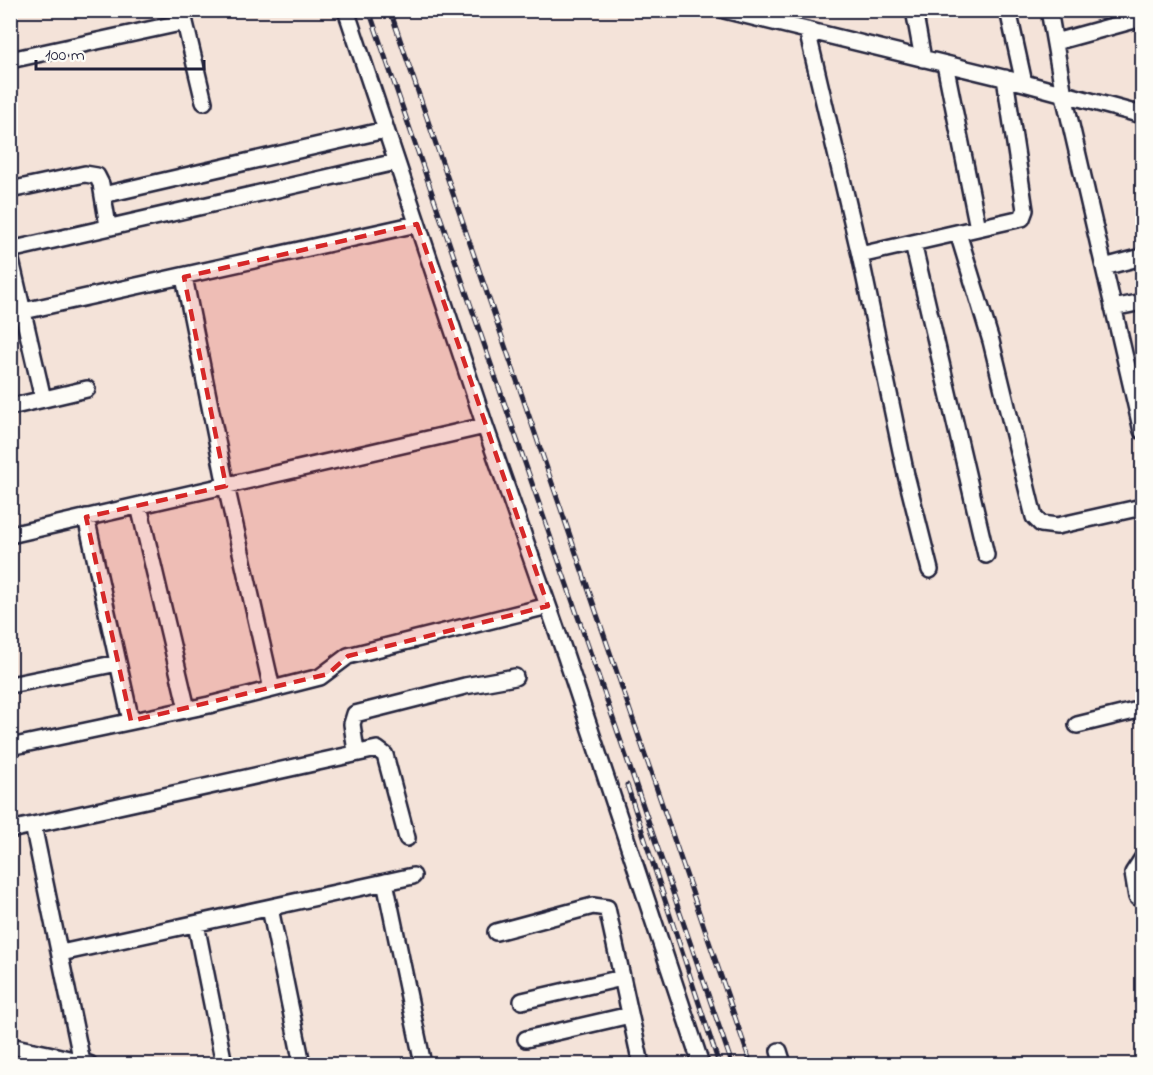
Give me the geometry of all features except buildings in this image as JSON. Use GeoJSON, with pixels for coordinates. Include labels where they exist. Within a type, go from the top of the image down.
{"type":"FeatureCollection","features":[{"type":"Feature","properties":{"kind":"street"},"geometry":{"type":"LineString","coordinates":[[346,10],[701,1065]]}},
{"type":"Feature","properties":{"kind":"street"},"geometry":{"type":"LineString","coordinates":[[914,10],[923,58]]}},
{"type":"Feature","properties":{"kind":"street"},"geometry":{"type":"LineString","coordinates":[[1008,10],[1024,83]]}},
{"type":"Feature","properties":{"kind":"street"},"geometry":{"type":"LineString","coordinates":[[1049,10],[1064,95],[1142,429]]}},
{"type":"Feature","properties":{"kind":"street"},"geometry":{"type":"LineString","coordinates":[[732,11],[1005,78],[1143,115]]}},
{"type":"Feature","properties":{"kind":"street"},"geometry":{"type":"LineString","coordinates":[[10,60],[183,16],[204,102]]}},
{"type":"Feature","properties":{"kind":"street"},"geometry":{"type":"LineString","coordinates":[[1054,42],[1143,18]]}},
{"type":"Feature","properties":{"kind":"street"},"geometry":{"type":"LineString","coordinates":[[807,30],[860,255],[906,475],[930,570]]}},
{"type":"Feature","properties":{"kind":"street"},"geometry":{"type":"LineString","coordinates":[[945,64],[978,228]]}},
{"type":"Feature","properties":{"kind":"street"},"geometry":{"type":"LineString","coordinates":[[860,255],[1022,218],[1025,214],[1005,78]]}},
{"type":"Feature","properties":{"kind":"street"},"geometry":{"type":"LineString","coordinates":[[103,195],[385,130]]}},
{"type":"Feature","properties":{"kind":"street"},"geometry":{"type":"LineString","coordinates":[[10,250],[396,162]]}},
{"type":"Feature","properties":{"kind":"street"},"geometry":{"type":"LineString","coordinates":[[10,190],[84,174],[100,179],[108,226]]}},
{"type":"Feature","properties":{"kind":"street"},"geometry":{"type":"LineString","coordinates":[[17,313],[417,224]]}},
{"type":"Feature","properties":{"kind":"street"},"geometry":{"type":"LineString","coordinates":[[958,233],[991,341],[1034,517],[1041,524],[1057,526],[1143,507]]}},
{"type":"Feature","properties":{"kind":"street"},"geometry":{"type":"LineString","coordinates":[[913,243],[986,555]]}},
{"type":"Feature","properties":{"kind":"street"},"geometry":{"type":"LineString","coordinates":[[10,256],[17,313],[43,399]]}},
{"type":"Feature","properties":{"kind":"street"},"geometry":{"type":"LineString","coordinates":[[1104,267],[1143,257]]}},
{"type":"Feature","properties":{"kind":"street"},"geometry":{"type":"LineString","coordinates":[[184,277],[226,486],[273,689]]}},
{"type":"Feature","properties":{"kind":"street"},"geometry":{"type":"LineString","coordinates":[[1113,308],[1143,302]]}},
{"type":"Feature","properties":{"kind":"street"},"geometry":{"type":"LineString","coordinates":[[10,407],[87,388]]}},
{"type":"Feature","properties":{"kind":"street"},"geometry":{"type":"LineString","coordinates":[[10,535],[485,426]]}},
{"type":"Feature","properties":{"kind":"street"},"geometry":{"type":"LineString","coordinates":[[139,506],[187,709]]}},
{"type":"Feature","properties":{"kind":"street"},"geometry":{"type":"LineString","coordinates":[[86,518],[131,721]]}},
{"type":"Feature","properties":{"kind":"street"},"geometry":{"type":"LineString","coordinates":[[10,747],[273,689],[328,674],[348,656],[548,606]]}},
{"type":"Feature","properties":{"kind":"street"},"geometry":{"type":"LineString","coordinates":[[10,685],[118,663]]}},
{"type":"Feature","properties":{"kind":"street"},"geometry":{"type":"LineString","coordinates":[[356,752],[352,724],[355,714],[465,686],[515,677]]}},
{"type":"Feature","properties":{"kind":"street"},"geometry":{"type":"LineString","coordinates":[[1077,725],[1143,709]]}},
{"type":"Feature","properties":{"kind":"street"},"geometry":{"type":"LineString","coordinates":[[10,830],[377,749],[385,755],[407,838]]}},
{"type":"Feature","properties":{"kind":"street"},"geometry":{"type":"LineString","coordinates":[[10,1046],[50,1059],[87,1063],[33,825]]}},
{"type":"Feature","properties":{"kind":"street"},"geometry":{"type":"LineString","coordinates":[[1137,897],[1133,873],[1143,859]]}},
{"type":"Feature","properties":{"kind":"street"},"geometry":{"type":"LineString","coordinates":[[61,953],[413,876]]}},
{"type":"Feature","properties":{"kind":"street"},"geometry":{"type":"LineString","coordinates":[[385,882],[423,1065]]}},
{"type":"Feature","properties":{"kind":"street"},"geometry":{"type":"LineString","coordinates":[[496,932],[593,906],[603,906],[609,913],[641,1065]]}},
{"type":"Feature","properties":{"kind":"street"},"geometry":{"type":"LineString","coordinates":[[270,908],[302,1065]]}},
{"type":"Feature","properties":{"kind":"street"},"geometry":{"type":"LineString","coordinates":[[196,924],[224,1065]]}},
{"type":"Feature","properties":{"kind":"street"},"geometry":{"type":"LineString","coordinates":[[522,1001],[622,978]]}},
{"type":"Feature","properties":{"kind":"street"},"geometry":{"type":"LineString","coordinates":[[526,1039],[630,1015]]}},
{"type":"Feature","properties":{"kind":"highlighted area"},"geometry":{"type":"Polygon","coordinates":[[[417,224],[548,606],[348,656],[328,674],[131,721],[86,517],[226,486],[184,277],[417,224]]]}},
{"type":"Feature","properties":{"kind":"railway"},"geometry":{"type":"LineString","coordinates":[[369,10],[732,1064]]}},
{"type":"Feature","properties":{"kind":"railway"},"geometry":{"type":"LineString","coordinates":[[390,10],[751,1064]]}},
{"type":"Feature","properties":{"kind":"railway"},"geometry":{"type":"LineString","coordinates":[[627,785],[719,1064]]}}]}
